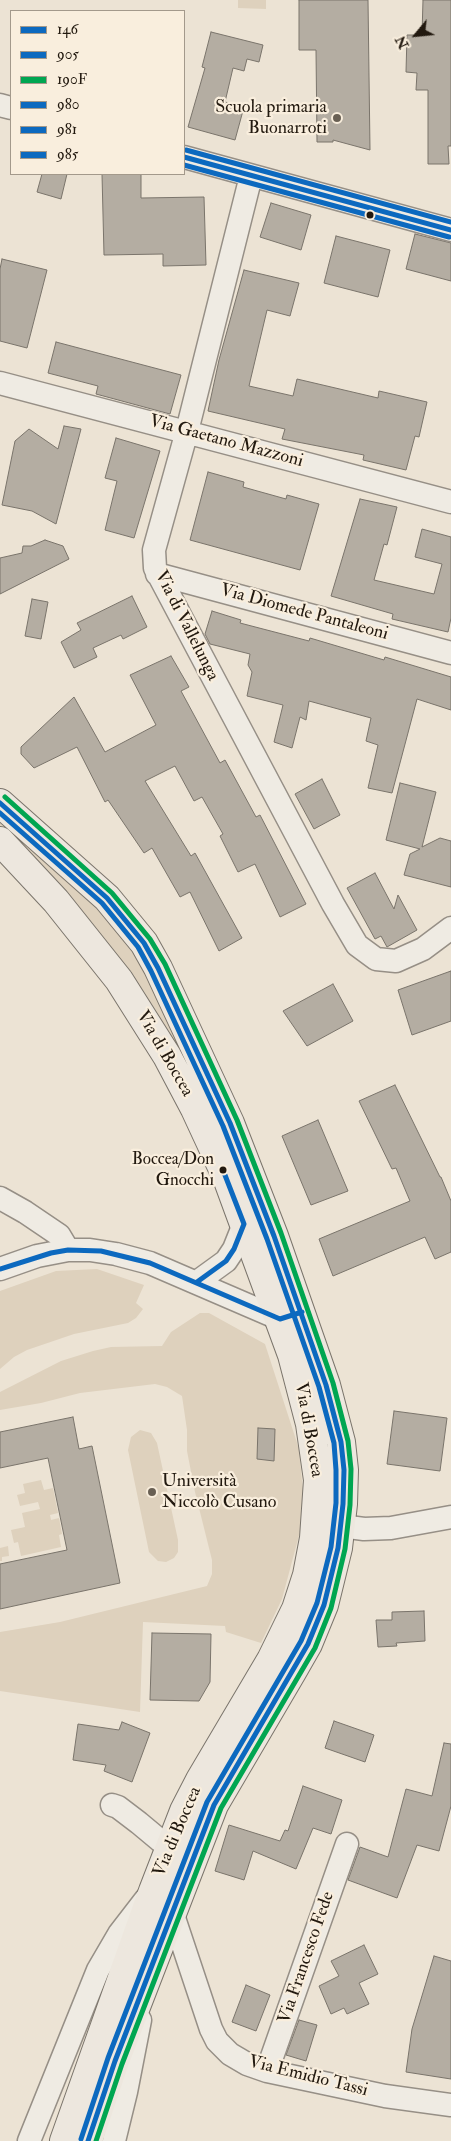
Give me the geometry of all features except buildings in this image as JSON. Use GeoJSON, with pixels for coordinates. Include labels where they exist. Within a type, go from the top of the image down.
{"type":"FeatureCollection","features":[{"type":"Feature","properties":{"kind":"main road","name":"Via di Boccea"},"geometry":{"type":"LineString","coordinates":[[0,803],[107,898],[151,954],[195,1045],[230,1123],[291,1316],[300,1382],[316,1461],[317,1512],[310,1562],[290,1625],[272,1660],[200,1780],[184,1811],[153,1891],[64,2141]]}},
{"type":"Feature","properties":{"kind":"main road","name":"Via di Boccea"},"geometry":{"type":"LineString","coordinates":[[0,841],[56,901],[118,980],[149,1027],[181,1082],[217,1155],[244,1224],[326,1385],[341,1442],[344,1470],[341,1526],[329,1590],[308,1644],[214,1805],[115,2061],[88,2141]]}},
{"type":"Feature","properties":{"kind":"street"},"geometry":{"type":"LineString","coordinates":[[185,157],[451,230]]}},
{"type":"Feature","properties":{"kind":"street","name":"Via di Vallelunga"},"geometry":{"type":"LineString","coordinates":[[251,176],[187,432],[154,550],[154,564],[157,574],[333,904],[357,945],[376,959],[396,961],[418,952],[451,928]]}},
{"type":"Feature","properties":{"kind":"street","name":"Via Gaetano Mazzoni"},"geometry":{"type":"LineString","coordinates":[[0,383],[451,502]]}},
{"type":"Feature","properties":{"kind":"street","name":"Via Diomede Pantaleoni"},"geometry":{"type":"LineString","coordinates":[[157,574],[451,653]]}},
{"type":"Feature","properties":{"kind":"street"},"geometry":{"type":"LineString","coordinates":[[0,1198],[59,1235],[68,1250]]}},
{"type":"Feature","properties":{"kind":"street"},"geometry":{"type":"LineString","coordinates":[[197,1282],[226,1261],[234,1249],[244,1224]]}},
{"type":"Feature","properties":{"kind":"street"},"geometry":{"type":"LineString","coordinates":[[0,1269],[37,1256],[68,1250],[90,1250],[128,1256],[291,1316]]}},
{"type":"Feature","properties":{"kind":"street"},"geometry":{"type":"LineString","coordinates":[[341,1526],[364,1530],[391,1528],[451,1517]]}},
{"type":"Feature","properties":{"kind":"street"},"geometry":{"type":"LineString","coordinates":[[112,1805],[118,1807],[170,1848]]}},
{"type":"Feature","properties":{"kind":"street","name":"Via Francesco Fede"},"geometry":{"type":"LineString","coordinates":[[267,2071],[347,1844]]}},
{"type":"Feature","properties":{"kind":"street"},"geometry":{"type":"LineString","coordinates":[[29,2141],[98,1970],[120,1934],[153,1891]]}},
{"type":"Feature","properties":{"kind":"street","name":"Via Emidio Tassi"},"geometry":{"type":"LineString","coordinates":[[172,1912],[206,2014],[218,2041],[237,2059],[267,2071],[384,2096],[451,2105]]}},
{"type":"Feature","properties":{"kind":"street"},"geometry":{"type":"LineString","coordinates":[[114,2141],[126,2092],[144,1989]]}},
{"type":"Feature","properties":{"kind":"shaded area"},"geometry":{"type":"Polygon","coordinates":[[[238,0],[266,0],[266,9],[238,8],[238,0]]]}},
{"type":"Feature","properties":{"kind":"shaded area"},"geometry":{"type":"Polygon","coordinates":[[[0,820],[85,891],[124,940],[140,962],[188,1058],[181,1060],[25,850],[0,826],[0,820]]]}},
{"type":"Feature","properties":{"kind":"shaded area"},"geometry":{"type":"Polygon","coordinates":[[[97,1269],[144,1285],[136,1303],[143,1309],[136,1318],[128,1323],[74,1334],[27,1350],[14,1357],[0,1369],[0,1291],[56,1271],[97,1269]]]}},
{"type":"Feature","properties":{"kind":"shaded area"},"geometry":{"type":"Polygon","coordinates":[[[200,1313],[209,1313],[265,1344],[299,1449],[305,1513],[282,1599],[261,1643],[226,1632],[225,1626],[143,1622],[140,1712],[0,1691],[0,1632],[60,1622],[207,1586],[212,1574],[212,1560],[187,1451],[187,1430],[182,1396],[167,1387],[155,1384],[80,1393],[41,1403],[0,1410],[0,1392],[61,1361],[93,1351],[111,1347],[162,1346],[171,1332],[200,1313]]]}},
{"type":"Feature","properties":{"kind":"shaded area"},"geometry":{"type":"Polygon","coordinates":[[[140,1430],[151,1433],[157,1443],[178,1540],[178,1552],[174,1558],[166,1562],[158,1561],[149,1552],[128,1450],[131,1437],[140,1430]]]}},
{"type":"Feature","properties":{"kind":"shaded area"},"geometry":{"type":"Polygon","coordinates":[[[41,1480],[44,1490],[53,1488],[58,1513],[50,1515],[51,1520],[59,1518],[62,1534],[59,1535],[61,1547],[21,1556],[18,1542],[14,1543],[11,1530],[25,1527],[22,1513],[40,1509],[38,1502],[20,1506],[17,1495],[25,1493],[23,1484],[41,1480]]]}},
{"type":"Feature","properties":{"kind":"shaded area"},"geometry":{"type":"Polygon","coordinates":[[[8,1546],[9,1556],[2,1557],[2,1561],[0,1561],[0,1548],[8,1546]]]}},
{"type":"Feature","properties":{"kind":"transit line","name":"985"},"geometry":{"type":"LineString","coordinates":[[186,150],[451,222]]}},
{"type":"Feature","properties":{"kind":"transit line","name":"980"},"geometry":{"type":"LineString","coordinates":[[185,157],[451,230]]}},
{"type":"Feature","properties":{"kind":"transit line","name":"981"},"geometry":{"type":"LineString","coordinates":[[185,165],[449,237]]}},
{"type":"Feature","properties":{"kind":"transit line","name":"190F"},"geometry":{"type":"LineString","coordinates":[[5,797],[112,893],[150,939],[165,964],[237,1120],[281,1233],[333,1383],[348,1441],[351,1469],[350,1505],[345,1549],[331,1608],[315,1648],[221,1808],[122,2064],[96,2141]]}},
{"type":"Feature","properties":{"kind":"transit line","name":"146"},"geometry":{"type":"LineString","coordinates":[[0,803],[107,898],[144,943],[158,968],[230,1123],[274,1236],[326,1385],[341,1442],[344,1470],[343,1504],[338,1548],[324,1605],[308,1644],[214,1805],[115,2061],[88,2141]]}},
{"type":"Feature","properties":{"kind":"transit line","name":"905"},"geometry":{"type":"LineString","coordinates":[[0,813],[102,903],[138,947],[151,971],[223,1126],[267,1239],[319,1387],[334,1443],[336,1470],[336,1503],[331,1547],[317,1603],[301,1641],[207,1802],[108,2058],[81,2139]]}},
{"type":"Feature","properties":{"kind":"transit line","name":"146"},"geometry":{"type":"LineString","coordinates":[[197,1282],[226,1261],[234,1249],[244,1224],[223,1170]]}},
{"type":"Feature","properties":{"kind":"transit line","name":"146"},"geometry":{"type":"LineString","coordinates":[[0,1269],[51,1253],[68,1250],[101,1251],[150,1263],[280,1319],[302,1312]]}},
{"type":"Feature","properties":{"kind":"place","name":"Scuola primaria Buonarroti"},"geometry":{"type":"Point","coordinates":[337,118]}},
{"type":"Feature","properties":{"kind":"place","name":"Boccea/Don Gnocchi"},"geometry":{"type":"Point","coordinates":[223,1170]}},
{"type":"Feature","properties":{"kind":"place","name":"Università Niccolò Cusano"},"geometry":{"type":"Point","coordinates":[152,1492]}}]}
